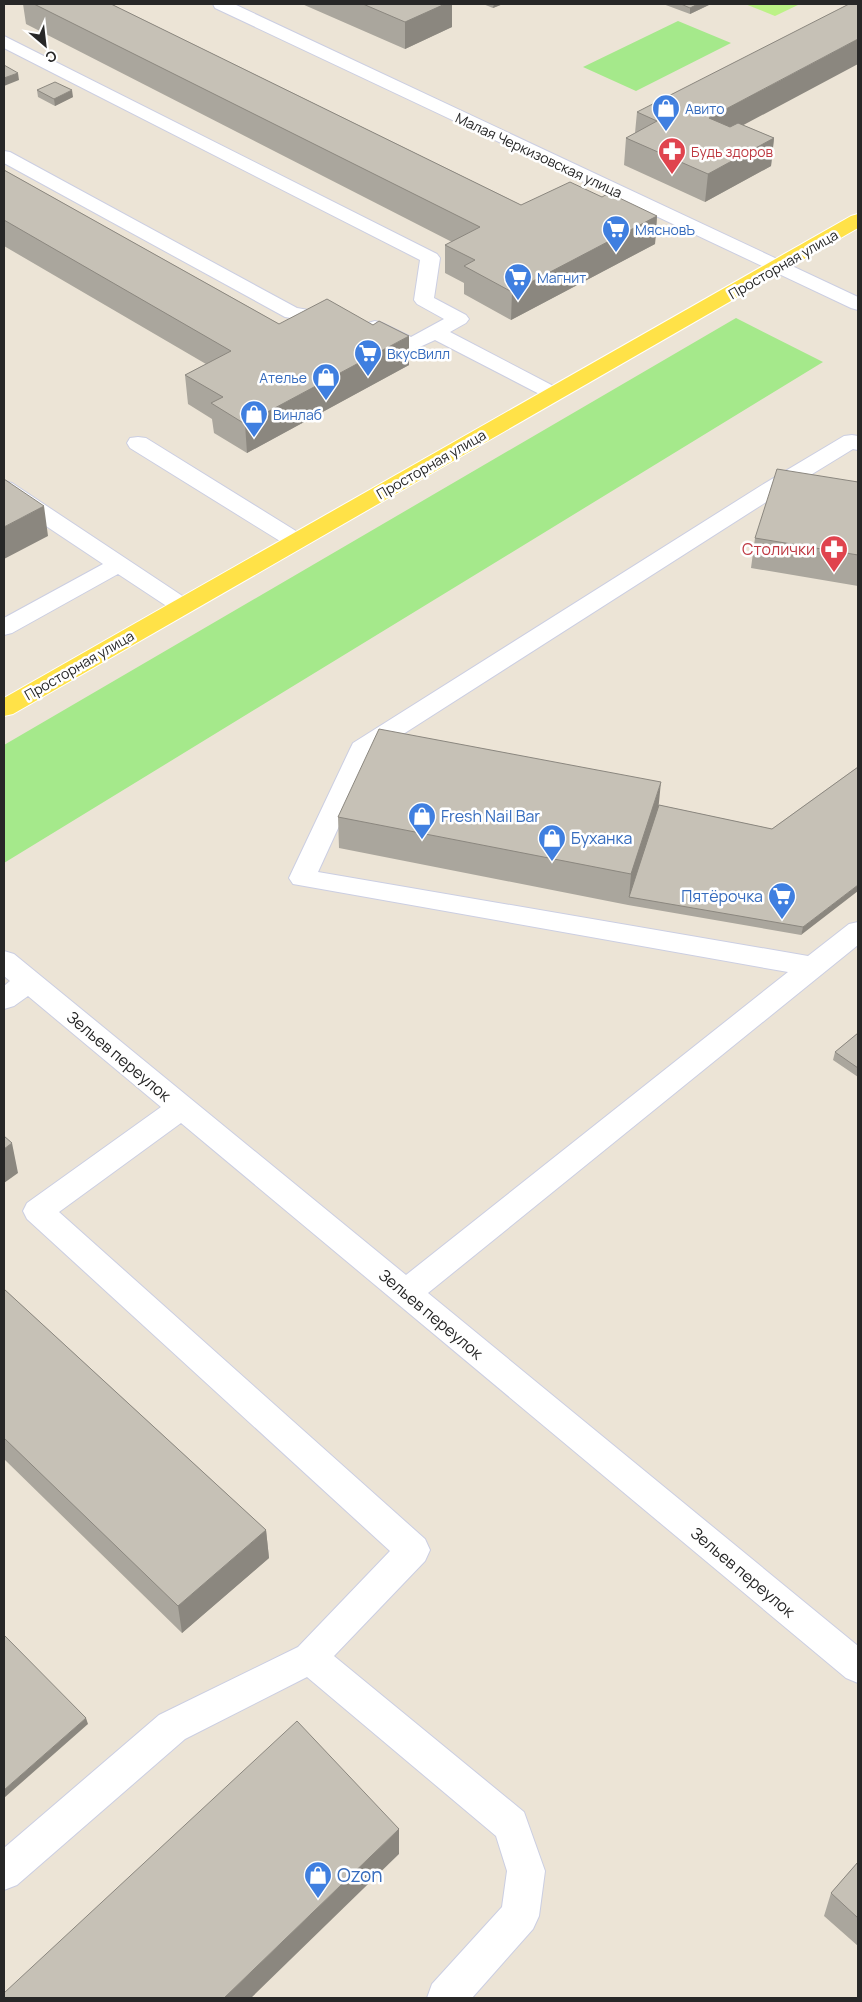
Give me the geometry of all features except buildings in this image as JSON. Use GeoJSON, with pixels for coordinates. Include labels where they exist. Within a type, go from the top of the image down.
{"type":"FeatureCollection","features":[{"type":"Feature","properties":{"kind":"main road","name":"Просторная улица"},"geometry":{"type":"LineString","coordinates":[[7,702],[182,606],[858,220]]}},
{"type":"Feature","properties":{"kind":"street","name":"Малая Черкизовская улица"},"geometry":{"type":"LineString","coordinates":[[221,4],[858,304]]}},
{"type":"Feature","properties":{"kind":"street"},"geometry":{"type":"LineString","coordinates":[[4,41],[430,258],[424,300],[459,319],[411,345],[376,327],[292,313],[4,156]]}},
{"type":"Feature","properties":{"kind":"street"},"geometry":{"type":"LineString","coordinates":[[435,332],[554,394]]}},
{"type":"Feature","properties":{"kind":"street"},"geometry":{"type":"LineString","coordinates":[[138,442],[296,541]]}},
{"type":"Feature","properties":{"kind":"street"},"geometry":{"type":"LineString","coordinates":[[813,967],[302,878],[362,749],[770,490],[852,442],[858,444]]}},
{"type":"Feature","properties":{"kind":"street"},"geometry":{"type":"LineString","coordinates":[[4,488],[182,606]]}},
{"type":"Feature","properties":{"kind":"street"},"geometry":{"type":"LineString","coordinates":[[770,490],[858,504]]}},
{"type":"Feature","properties":{"kind":"street"},"geometry":{"type":"LineString","coordinates":[[4,628],[119,564]]}},
{"type":"Feature","properties":{"kind":"street"},"geometry":{"type":"LineString","coordinates":[[406,1293],[858,931]]}},
{"type":"Feature","properties":{"kind":"street","name":"Зельев переулок"},"geometry":{"type":"LineString","coordinates":[[4,962],[858,1667]]}},
{"type":"Feature","properties":{"kind":"street"},"geometry":{"type":"LineString","coordinates":[[4,998],[29,982]]}},
{"type":"Feature","properties":{"kind":"street"},"geometry":{"type":"LineString","coordinates":[[4,1872],[172,1727],[310,1658],[414,1550],[38,1211],[181,1108]]}},
{"type":"Feature","properties":{"kind":"street"},"geometry":{"type":"LineString","coordinates":[[310,1658],[511,1825],[526,1870],[520,1916],[446,1998]]}},
{"type":"Feature","properties":{"kind":"green space"},"geometry":{"type":"Polygon","coordinates":[[[745,4],[800,4],[775,16],[745,4]]]}},
{"type":"Feature","properties":{"kind":"green space"},"geometry":{"type":"Polygon","coordinates":[[[678,21],[731,43],[636,91],[583,67],[678,21]]]}},
{"type":"Feature","properties":{"kind":"green space"},"geometry":{"type":"Polygon","coordinates":[[[736,318],[823,362],[4,863],[4,745],[736,318]]]}},
{"type":"Feature","properties":{"kind":"place","name":"Авито"},"geometry":{"type":"Point","coordinates":[666,132]}},
{"type":"Feature","properties":{"kind":"place","name":"Будь здоров"},"geometry":{"type":"Point","coordinates":[672,175]}},
{"type":"Feature","properties":{"kind":"place","name":"МясновЪ"},"geometry":{"type":"Point","coordinates":[616,253]}},
{"type":"Feature","properties":{"kind":"place","name":"Магнит"},"geometry":{"type":"Point","coordinates":[518,301]}},
{"type":"Feature","properties":{"kind":"place","name":"ВкусВилл"},"geometry":{"type":"Point","coordinates":[368,377]}},
{"type":"Feature","properties":{"kind":"place","name":"Ателье"},"geometry":{"type":"Point","coordinates":[326,401]}},
{"type":"Feature","properties":{"kind":"place","name":"Винлаб"},"geometry":{"type":"Point","coordinates":[254,438]}},
{"type":"Feature","properties":{"kind":"place","name":"Столички"},"geometry":{"type":"Point","coordinates":[834,573]}},
{"type":"Feature","properties":{"kind":"place","name":"Fresh Nail Bar"},"geometry":{"type":"Point","coordinates":[422,840]}},
{"type":"Feature","properties":{"kind":"place","name":"Буханка"},"geometry":{"type":"Point","coordinates":[552,862]}},
{"type":"Feature","properties":{"kind":"place","name":"Пятёрочка"},"geometry":{"type":"Point","coordinates":[782,920]}},
{"type":"Feature","properties":{"kind":"place","name":"Ozon"},"geometry":{"type":"Point","coordinates":[318,1899]}}]}
